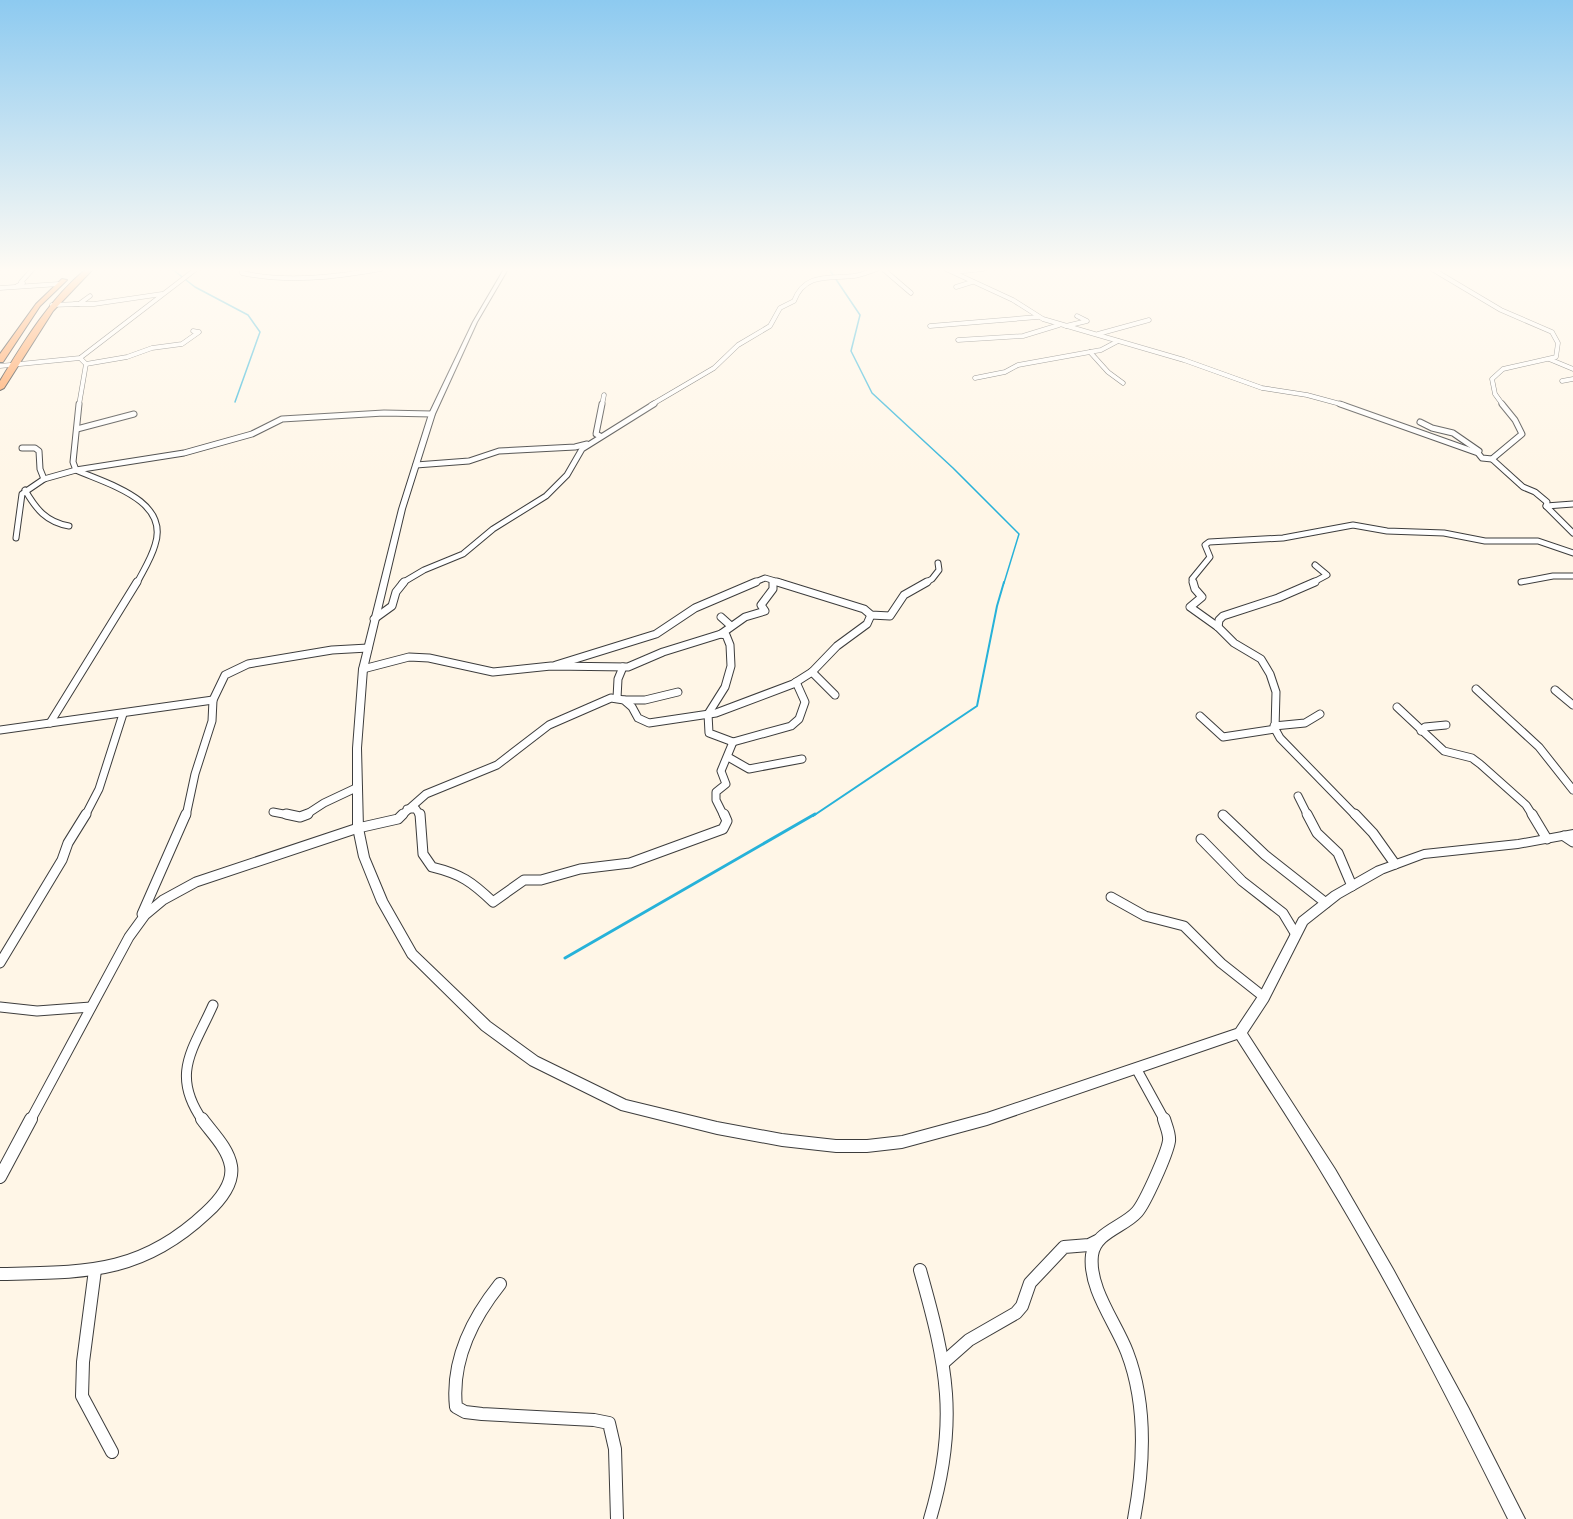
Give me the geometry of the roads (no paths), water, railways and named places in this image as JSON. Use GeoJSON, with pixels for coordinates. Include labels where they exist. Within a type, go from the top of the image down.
{"type":"FeatureCollection","features":[{"type":"Feature","properties":{"kind":"highway"},"geometry":{"type":"LineString","coordinates":[[0,360],[14,340]]}},
{"type":"Feature","properties":{"kind":"highway"},"geometry":{"type":"LineString","coordinates":[[0,388],[30,340]]}},
{"type":"Feature","properties":{"kind":"street"},"geometry":{"type":"LineString","coordinates":[[0,366],[80,358],[104,340]]}},
{"type":"Feature","properties":{"kind":"street"},"geometry":{"type":"LineString","coordinates":[[86,364],[127,357],[152,348],[182,344],[190,340]]}},
{"type":"Feature","properties":{"kind":"street"},"geometry":{"type":"LineString","coordinates":[[467,340],[432,414],[374,620],[363,669],[359,700],[358,828],[364,857],[382,902],[412,954],[486,1026],[524,1054],[625,1106],[717,1128],[782,1140],[836,1146],[867,1146],[902,1142],[987,1119],[1137,1070],[1240,1033],[1264,997],[1303,921],[1352,886],[1395,864],[1424,854],[1570,837]]}},
{"type":"Feature","properties":{"kind":"street"},"geometry":{"type":"LineString","coordinates":[[374,620],[393,606],[396,592],[403,582],[424,570],[463,554],[493,529],[546,496],[567,476],[582,449],[714,368],[747,340]]}},
{"type":"Feature","properties":{"kind":"street"},"geometry":{"type":"LineString","coordinates":[[1114,340],[1212,369],[1262,388],[1307,395],[1340,404],[1478,453],[1482,458],[1492,459],[1523,487],[1544,498],[1547,502],[1546,506],[1573,533]]}},
{"type":"Feature","properties":{"kind":"street"},"geometry":{"type":"LineString","coordinates":[[1492,459],[1522,434],[1518,424],[1494,393],[1492,379],[1503,369],[1548,359],[1558,354],[1556,340]]}},
{"type":"Feature","properties":{"kind":"street"},"geometry":{"type":"LineString","coordinates":[[975,378],[1005,372],[1018,365],[1090,352],[1118,341]]}},
{"type":"Feature","properties":{"kind":"street"},"geometry":{"type":"LineString","coordinates":[[1090,352],[1108,372],[1123,383]]}},
{"type":"Feature","properties":{"kind":"street"},"geometry":{"type":"LineString","coordinates":[[80,358],[86,364]]}},
{"type":"Feature","properties":{"kind":"street"},"geometry":{"type":"LineString","coordinates":[[1548,359],[1573,369]]}},
{"type":"Feature","properties":{"kind":"street"},"geometry":{"type":"LineString","coordinates":[[50,723],[118,616],[148,562],[156,544],[158,529],[153,514],[138,498],[76,470],[73,462],[83,372],[86,364]]}},
{"type":"Feature","properties":{"kind":"street"},"geometry":{"type":"LineString","coordinates":[[1562,381],[1573,379]]}},
{"type":"Feature","properties":{"kind":"street"},"geometry":{"type":"LineString","coordinates":[[600,436],[596,435],[604,395]]}},
{"type":"Feature","properties":{"kind":"street"},"geometry":{"type":"LineString","coordinates":[[16,538],[22,494],[44,479],[76,470],[184,453],[252,434],[282,419],[384,413],[432,414]]}},
{"type":"Feature","properties":{"kind":"street"},"geometry":{"type":"LineString","coordinates":[[77,429],[134,414]]}},
{"type":"Feature","properties":{"kind":"street"},"geometry":{"type":"LineString","coordinates":[[1420,422],[1431,430],[1445,429],[1453,432],[1479,451],[1482,458]]}},
{"type":"Feature","properties":{"kind":"street"},"geometry":{"type":"LineString","coordinates":[[416,465],[469,461],[500,451],[575,447],[592,443]]}},
{"type":"Feature","properties":{"kind":"street"},"geometry":{"type":"LineString","coordinates":[[22,448],[36,448],[39,451],[40,469],[44,479]]}},
{"type":"Feature","properties":{"kind":"street"},"geometry":{"type":"LineString","coordinates":[[25,490],[35,507],[47,520],[54,524],[69,526]]}},
{"type":"Feature","properties":{"kind":"street"},"geometry":{"type":"LineString","coordinates":[[1546,506],[1573,504]]}},
{"type":"Feature","properties":{"kind":"street"},"geometry":{"type":"LineString","coordinates":[[1395,864],[1373,833],[1289,748],[1274,727],[1276,692],[1261,658],[1234,643],[1218,627],[1190,607],[1202,597],[1195,589],[1192,579],[1210,557],[1204,545],[1209,542],[1283,538],[1340,525],[1353,525],[1387,531],[1444,533],[1485,541],[1538,542],[1573,553]]}},
{"type":"Feature","properties":{"kind":"street"},"geometry":{"type":"LineString","coordinates":[[551,666],[656,634],[695,608],[765,578],[864,609],[871,615],[890,616],[904,595],[932,579],[939,570],[938,563]]}},
{"type":"Feature","properties":{"kind":"street"},"geometry":{"type":"LineString","coordinates":[[1218,627],[1219,620],[1223,616],[1278,598],[1326,577],[1315,565]]}},
{"type":"Feature","properties":{"kind":"street"},"geometry":{"type":"LineString","coordinates":[[1521,582],[1552,576],[1573,576]]}},
{"type":"Feature","properties":{"kind":"street"},"geometry":{"type":"LineString","coordinates":[[363,669],[409,657],[429,658],[493,672],[551,666],[623,667],[721,634],[751,614],[765,611],[761,604],[773,590],[773,581]]}},
{"type":"Feature","properties":{"kind":"street"},"geometry":{"type":"LineString","coordinates":[[623,667],[618,679],[621,699],[632,707],[638,718],[649,723],[708,714],[756,699],[796,682],[812,672],[837,646],[860,630],[871,615]]}},
{"type":"Feature","properties":{"kind":"street"},"geometry":{"type":"LineString","coordinates":[[721,617],[731,626]]}},
{"type":"Feature","properties":{"kind":"street"},"geometry":{"type":"LineString","coordinates":[[721,634],[726,634],[730,642],[731,660],[727,682],[719,700],[708,714],[709,733],[733,742]]}},
{"type":"Feature","properties":{"kind":"street"},"geometry":{"type":"LineString","coordinates":[[0,1177],[149,902],[186,815],[195,774],[212,721],[213,700],[225,675],[248,664],[332,650],[368,648]]}},
{"type":"Feature","properties":{"kind":"street"},"geometry":{"type":"LineString","coordinates":[[812,672],[835,695]]}},
{"type":"Feature","properties":{"kind":"street"},"geometry":{"type":"LineString","coordinates":[[733,742],[790,726],[800,719],[805,702],[796,682]]}},
{"type":"Feature","properties":{"kind":"street"},"geometry":{"type":"LineString","coordinates":[[1476,689],[1539,747],[1573,790]]}},
{"type":"Feature","properties":{"kind":"street"},"geometry":{"type":"LineString","coordinates":[[1555,690],[1573,705]]}},
{"type":"Feature","properties":{"kind":"street"},"geometry":{"type":"LineString","coordinates":[[129,937],[145,915],[163,900],[196,882],[358,828],[398,819],[426,794],[497,765],[549,725],[593,705],[611,698],[645,700],[678,692]]}},
{"type":"Feature","properties":{"kind":"street"},"geometry":{"type":"LineString","coordinates":[[0,730],[213,700]]}},
{"type":"Feature","properties":{"kind":"street"},"geometry":{"type":"LineString","coordinates":[[1397,707],[1444,751],[1472,759],[1480,764],[1526,805],[1547,839]]}},
{"type":"Feature","properties":{"kind":"street"},"geometry":{"type":"LineString","coordinates":[[0,963],[62,860],[68,843],[99,789],[123,714]]}},
{"type":"Feature","properties":{"kind":"street"},"geometry":{"type":"LineString","coordinates":[[1200,716],[1223,738],[1305,723],[1320,714]]}},
{"type":"Feature","properties":{"kind":"street"},"geometry":{"type":"LineString","coordinates":[[1421,731],[1425,727],[1446,725]]}},
{"type":"Feature","properties":{"kind":"street"},"geometry":{"type":"LineString","coordinates":[[407,809],[416,809],[420,814],[423,854],[432,867],[455,873],[471,881],[493,902],[524,880],[541,880],[579,869],[630,863],[723,829],[727,821],[716,800],[716,792],[726,784],[722,771],[733,742]]}},
{"type":"Feature","properties":{"kind":"street"},"geometry":{"type":"LineString","coordinates":[[728,757],[749,769],[802,759]]}},
{"type":"Feature","properties":{"kind":"street"},"geometry":{"type":"LineString","coordinates":[[273,812],[300,817],[307,815],[324,803],[358,787]]}},
{"type":"Feature","properties":{"kind":"street"},"geometry":{"type":"LineString","coordinates":[[1298,796],[1317,833],[1338,853],[1352,886]]}},
{"type":"Feature","properties":{"kind":"street"},"geometry":{"type":"LineString","coordinates":[[1223,815],[1265,855],[1326,903]]}},
{"type":"Feature","properties":{"kind":"street"},"geometry":{"type":"LineString","coordinates":[[1201,839],[1242,881],[1283,913],[1295,933]]}},
{"type":"Feature","properties":{"kind":"street"},"geometry":{"type":"LineString","coordinates":[[1111,897],[1145,916],[1184,926],[1221,963],[1264,997]]}},
{"type":"Feature","properties":{"kind":"street"},"geometry":{"type":"LineString","coordinates":[[0,1274],[95,1270],[120,1265],[175,1239],[219,1200],[228,1185],[232,1167],[226,1153],[200,1116],[188,1093],[185,1078],[196,1044],[213,1005]]}},
{"type":"Feature","properties":{"kind":"street"},"geometry":{"type":"LineString","coordinates":[[0,1008],[38,1011],[91,1007]]}},
{"type":"Feature","properties":{"kind":"street"},"geometry":{"type":"LineString","coordinates":[[1240,1033],[1330,1174],[1388,1274],[1463,1412],[1517,1519]]}},
{"type":"Feature","properties":{"kind":"street"},"geometry":{"type":"LineString","coordinates":[[943,1363],[969,1340],[1016,1313],[1022,1306],[1030,1283],[1064,1247],[1089,1245],[1138,1211],[1170,1142],[1167,1125],[1137,1070]]}},
{"type":"Feature","properties":{"kind":"street"},"geometry":{"type":"LineString","coordinates":[[1097,1241],[1093,1249],[1092,1262],[1109,1313],[1128,1354],[1137,1399],[1142,1449],[1134,1519]]}},
{"type":"Feature","properties":{"kind":"street"},"geometry":{"type":"LineString","coordinates":[[95,1270],[83,1362],[82,1396],[112,1452]]}},
{"type":"Feature","properties":{"kind":"street"},"geometry":{"type":"LineString","coordinates":[[920,1270],[934,1317],[950,1412],[950,1441],[940,1491],[930,1519]]}},
{"type":"Feature","properties":{"kind":"street"},"geometry":{"type":"LineString","coordinates":[[500,1284],[477,1315],[465,1342],[453,1394],[456,1407],[465,1412],[482,1414],[594,1420],[609,1423],[615,1449],[617,1519]]}},
{"type":"Feature","properties":{"kind":"waterway"},"geometry":{"type":"LineString","coordinates":[[235,402],[257,340]]}},
{"type":"Feature","properties":{"kind":"waterway"},"geometry":{"type":"LineString","coordinates":[[854,340],[851,351],[872,393],[953,468],[1019,534],[1004,583]]}},
{"type":"Feature","properties":{"kind":"waterway"},"geometry":{"type":"LineString","coordinates":[[813,816],[977,706],[1004,582]]}},
{"type":"Feature","properties":{"kind":"waterway"},"geometry":{"type":"LineString","coordinates":[[565,958],[815,814]]}}]}
